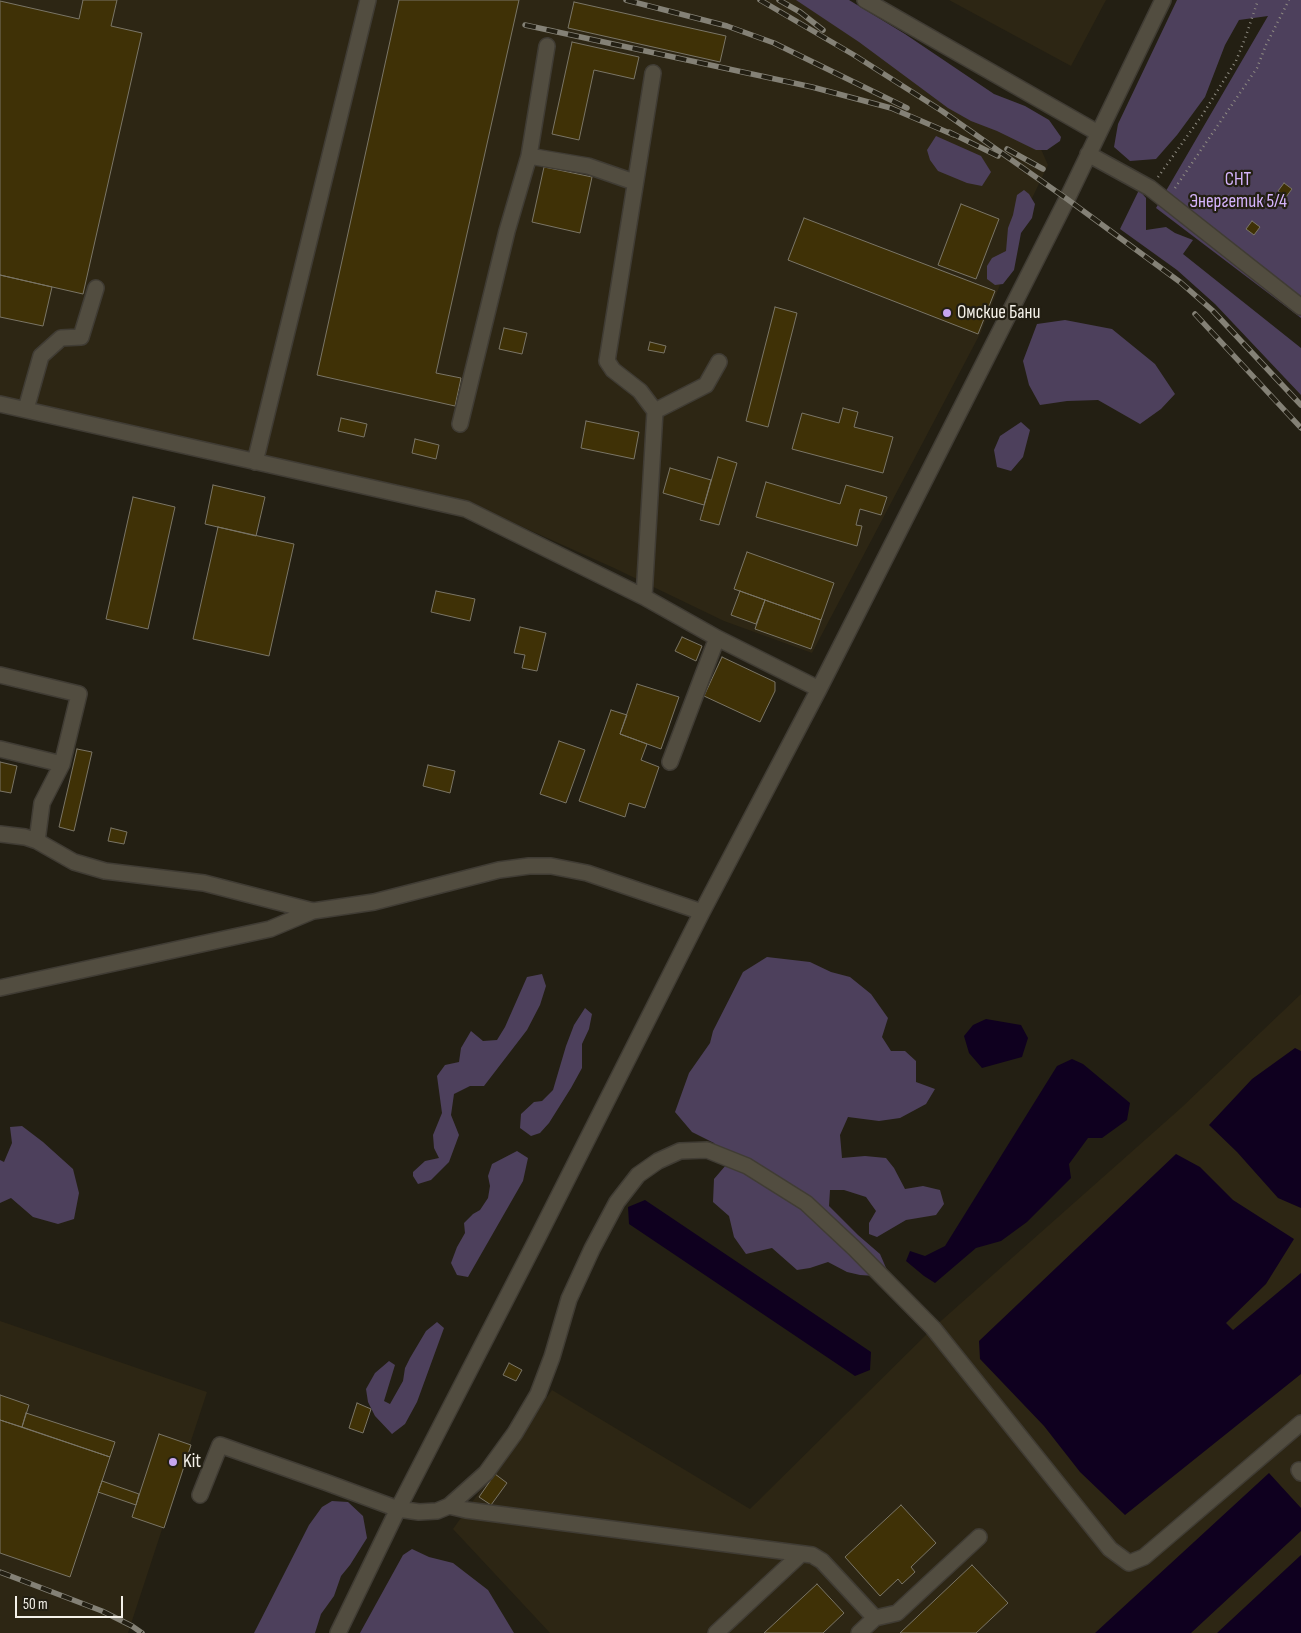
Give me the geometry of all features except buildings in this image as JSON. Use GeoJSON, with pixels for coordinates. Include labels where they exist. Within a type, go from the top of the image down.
{"type":"FeatureCollection","features":[{"type":"Feature","properties":{"kind":"street"},"geometry":{"type":"LineString","coordinates":[[255,462],[368,0]]}},
{"type":"Feature","properties":{"kind":"street"},"geometry":{"type":"LineString","coordinates":[[865,0],[881,4],[1098,133]]}},
{"type":"Feature","properties":{"kind":"street"},"geometry":{"type":"LineString","coordinates":[[338,1633],[398,1510],[702,912],[819,688],[1067,199],[1163,0]]}},
{"type":"Feature","properties":{"kind":"street"},"geometry":{"type":"LineString","coordinates":[[460,424],[507,231],[529,156],[547,46]]}},
{"type":"Feature","properties":{"kind":"street"},"geometry":{"type":"LineString","coordinates":[[644,597],[655,411],[640,392],[613,370],[607,361],[634,182],[653,73]]}},
{"type":"Feature","properties":{"kind":"street"},"geometry":{"type":"LineString","coordinates":[[1088,154],[1150,188],[1165,202],[1301,306]]}},
{"type":"Feature","properties":{"kind":"street"},"geometry":{"type":"LineString","coordinates":[[529,156],[588,166],[634,182]]}},
{"type":"Feature","properties":{"kind":"street"},"geometry":{"type":"LineString","coordinates":[[26,409],[41,356],[61,338],[81,337],[96,288]]}},
{"type":"Feature","properties":{"kind":"street"},"geometry":{"type":"LineString","coordinates":[[655,411],[706,385],[719,362]]}},
{"type":"Feature","properties":{"kind":"street"},"geometry":{"type":"LineString","coordinates":[[0,404],[466,509],[644,597],[717,638],[819,688]]}},
{"type":"Feature","properties":{"kind":"street"},"geometry":{"type":"LineString","coordinates":[[670,762],[717,638]]}},
{"type":"Feature","properties":{"kind":"street"},"geometry":{"type":"LineString","coordinates":[[0,675],[79,694],[62,764],[42,803],[37,841]]}},
{"type":"Feature","properties":{"kind":"street"},"geometry":{"type":"LineString","coordinates":[[0,749],[62,764]]}},
{"type":"Feature","properties":{"kind":"street"},"geometry":{"type":"LineString","coordinates":[[0,834],[25,837],[37,841],[74,862],[105,871],[204,883],[313,911]]}},
{"type":"Feature","properties":{"kind":"street"},"geometry":{"type":"LineString","coordinates":[[0,988],[270,929],[313,911],[374,902],[498,870],[528,866],[551,866],[587,873],[702,912]]}},
{"type":"Feature","properties":{"kind":"street"},"geometry":{"type":"LineString","coordinates":[[200,1495],[220,1445],[398,1510],[437,1511],[449,1506],[486,1473],[515,1433],[538,1394],[552,1358],[569,1299],[592,1249],[617,1202],[638,1175],[658,1161],[680,1151],[707,1150],[748,1166],[806,1203],[854,1248],[932,1328],[1110,1549],[1129,1562],[1144,1557],[1301,1423]]}},
{"type":"Feature","properties":{"kind":"street"},"geometry":{"type":"LineString","coordinates":[[449,1506],[476,1512],[812,1555],[822,1560],[875,1618]]}},
{"type":"Feature","properties":{"kind":"street"},"geometry":{"type":"LineString","coordinates":[[859,1633],[875,1618],[897,1613],[979,1537]]}},
{"type":"Feature","properties":{"kind":"street"},"geometry":{"type":"LineString","coordinates":[[716,1633],[802,1554]]}},
{"type":"Feature","properties":{"kind":"path"},"geometry":{"type":"LineString","coordinates":[[1150,188],[1203,114],[1236,61],[1258,0]]}},
{"type":"Feature","properties":{"kind":"path"},"geometry":{"type":"LineString","coordinates":[[1165,202],[1257,68],[1266,45],[1289,0]]}},
{"type":"Feature","properties":{"kind":"shaded area"},"geometry":{"type":"Polygon","coordinates":[[[0,0],[831,0],[1029,122],[1048,165],[1023,217],[998,290],[981,332],[812,653],[724,621],[614,568],[460,499],[0,396],[0,0]]]}},
{"type":"Feature","properties":{"kind":"shaded area"},"geometry":{"type":"Polygon","coordinates":[[[949,0],[1106,0],[1071,66],[949,0]]]}},
{"type":"Feature","properties":{"kind":"shaded area"},"geometry":{"type":"Polygon","coordinates":[[[1301,994],[1301,1633],[550,1633],[453,1529],[552,1390],[750,1509],[933,1328],[1181,1108],[1301,994]]]}},
{"type":"Feature","properties":{"kind":"shaded area"},"geometry":{"type":"Polygon","coordinates":[[[986,1019],[1021,1025],[1028,1038],[1022,1057],[982,1068],[969,1053],[964,1036],[973,1025],[986,1019]]]}},
{"type":"Feature","properties":{"kind":"shaded area"},"geometry":{"type":"Polygon","coordinates":[[[1295,1048],[1301,1051],[1301,1208],[1278,1198],[1237,1152],[1209,1125],[1252,1079],[1295,1048]]]}},
{"type":"Feature","properties":{"kind":"shaded area"},"geometry":{"type":"Polygon","coordinates":[[[1072,1059],[1083,1064],[1130,1103],[1127,1120],[1102,1138],[1088,1138],[1069,1164],[1071,1178],[1027,1222],[1001,1241],[976,1248],[935,1283],[924,1276],[906,1261],[910,1251],[925,1256],[945,1246],[1057,1066],[1072,1059]]]}},
{"type":"Feature","properties":{"kind":"shaded area"},"geometry":{"type":"Polygon","coordinates":[[[1176,1154],[1200,1167],[1233,1200],[1294,1239],[1266,1284],[1226,1323],[1233,1330],[1301,1273],[1301,1374],[1125,1515],[1080,1472],[1044,1426],[980,1359],[979,1341],[1176,1154]]]}},
{"type":"Feature","properties":{"kind":"shaded area"},"geometry":{"type":"Polygon","coordinates":[[[645,1200],[871,1352],[870,1370],[855,1376],[629,1224],[628,1207],[645,1200]]]}},
{"type":"Feature","properties":{"kind":"shaded area"},"geometry":{"type":"Polygon","coordinates":[[[0,1321],[207,1392],[128,1633],[0,1633],[0,1321]]]}},
{"type":"Feature","properties":{"kind":"shaded area"},"geometry":{"type":"Polygon","coordinates":[[[1269,1473],[1301,1508],[1301,1531],[1191,1633],[1095,1633],[1269,1473]]]}},
{"type":"Feature","properties":{"kind":"shaded area"},"geometry":{"type":"Polygon","coordinates":[[[1301,1555],[1301,1633],[1217,1633],[1301,1555]]]}},
{"type":"Feature","properties":{"kind":"green space"},"geometry":{"type":"Polygon","coordinates":[[[796,0],[849,0],[905,34],[994,94],[1025,106],[1049,120],[1061,137],[1060,141],[1047,150],[1036,150],[971,121],[948,108],[859,42],[796,0]]]}},
{"type":"Feature","properties":{"kind":"green space","name":"СНТ Энергетик 5/4"},"geometry":{"type":"Polygon","coordinates":[[[1177,0],[1301,0],[1301,318],[1156,208],[1268,16],[1239,20],[1225,45],[1205,97],[1177,135],[1156,159],[1130,161],[1114,147],[1118,124],[1177,0]]]}},
{"type":"Feature","properties":{"kind":"green space"},"geometry":{"type":"Polygon","coordinates":[[[936,136],[981,156],[991,172],[982,186],[967,183],[938,171],[930,160],[927,150],[936,136]]]}},
{"type":"Feature","properties":{"kind":"green space"},"geometry":{"type":"Polygon","coordinates":[[[1024,190],[1035,204],[1032,218],[1021,233],[1014,270],[1003,284],[995,285],[987,279],[987,266],[992,258],[1006,251],[1008,228],[1017,195],[1024,190]]]}},
{"type":"Feature","properties":{"kind":"green space"},"geometry":{"type":"Polygon","coordinates":[[[1139,190],[1146,198],[1146,230],[1166,227],[1175,233],[1193,240],[1183,254],[1301,348],[1301,395],[1215,304],[1177,270],[1120,229],[1139,190]]]}},
{"type":"Feature","properties":{"kind":"green space"},"geometry":{"type":"Polygon","coordinates":[[[1065,320],[1112,329],[1155,364],[1175,394],[1161,409],[1140,424],[1098,400],[1067,401],[1040,405],[1029,385],[1023,361],[1037,324],[1065,320]]]}},
{"type":"Feature","properties":{"kind":"green space"},"geometry":{"type":"Polygon","coordinates":[[[1021,422],[1030,430],[1023,457],[1011,471],[997,467],[994,450],[1000,436],[1021,422]]]}},
{"type":"Feature","properties":{"kind":"green space"},"geometry":{"type":"Polygon","coordinates":[[[767,957],[810,962],[831,972],[850,977],[871,994],[888,1018],[882,1037],[891,1051],[905,1051],[916,1061],[916,1082],[935,1089],[926,1104],[900,1118],[879,1121],[848,1117],[840,1135],[842,1158],[865,1156],[886,1158],[894,1168],[905,1189],[923,1186],[940,1190],[944,1204],[936,1215],[906,1220],[877,1237],[869,1234],[869,1223],[876,1211],[866,1197],[844,1190],[830,1190],[829,1206],[880,1254],[890,1277],[847,1272],[828,1262],[797,1270],[772,1248],[746,1254],[734,1237],[729,1216],[713,1202],[714,1179],[726,1165],[714,1143],[692,1132],[675,1112],[689,1073],[710,1043],[713,1031],[743,972],[767,957]]]}},
{"type":"Feature","properties":{"kind":"green space"},"geometry":{"type":"Polygon","coordinates":[[[542,974],[546,986],[540,1005],[527,1030],[484,1086],[470,1086],[454,1094],[451,1115],[459,1135],[449,1162],[431,1180],[418,1184],[413,1176],[413,1172],[425,1161],[439,1158],[434,1148],[433,1135],[442,1113],[437,1076],[445,1065],[459,1062],[461,1048],[471,1031],[483,1041],[497,1040],[505,1027],[527,977],[542,974]]]}},
{"type":"Feature","properties":{"kind":"green space"},"geometry":{"type":"Polygon","coordinates":[[[585,1008],[592,1014],[589,1029],[582,1044],[582,1068],[549,1123],[540,1133],[531,1136],[520,1128],[521,1114],[534,1102],[542,1101],[553,1090],[574,1025],[585,1008]]]}},
{"type":"Feature","properties":{"kind":"green space"},"geometry":{"type":"Polygon","coordinates":[[[22,1126],[73,1169],[79,1193],[74,1219],[58,1224],[33,1217],[11,1198],[0,1203],[0,1160],[4,1162],[12,1143],[10,1127],[22,1126]]]}},
{"type":"Feature","properties":{"kind":"green space"},"geometry":{"type":"Polygon","coordinates":[[[517,1151],[528,1158],[523,1181],[468,1277],[457,1275],[451,1263],[465,1233],[464,1223],[480,1210],[488,1198],[490,1186],[488,1176],[492,1164],[517,1151]]]}},
{"type":"Feature","properties":{"kind":"green space"},"geometry":{"type":"Polygon","coordinates":[[[437,1322],[444,1328],[417,1402],[405,1424],[392,1434],[375,1416],[368,1402],[366,1389],[375,1373],[389,1361],[395,1365],[384,1401],[390,1404],[403,1381],[405,1368],[410,1358],[426,1331],[437,1322]]]}},
{"type":"Feature","properties":{"kind":"green space"},"geometry":{"type":"Polygon","coordinates":[[[332,1501],[348,1502],[363,1516],[367,1538],[341,1576],[334,1596],[321,1614],[315,1633],[254,1633],[309,1525],[322,1507],[332,1501]]]}},
{"type":"Feature","properties":{"kind":"green space"},"geometry":{"type":"Polygon","coordinates":[[[412,1549],[429,1557],[453,1563],[488,1590],[514,1633],[360,1633],[403,1555],[412,1549]]]}},
{"type":"Feature","properties":{"kind":"railway"},"geometry":{"type":"LineString","coordinates":[[626,0],[727,26],[774,43],[907,108]]}},
{"type":"Feature","properties":{"kind":"railway"},"geometry":{"type":"LineString","coordinates":[[760,0],[854,55],[942,111],[1180,282],[1212,310],[1301,405]]}},
{"type":"Feature","properties":{"kind":"railway"},"geometry":{"type":"LineString","coordinates":[[779,0],[800,12],[823,30]]}},
{"type":"Feature","properties":{"kind":"railway"},"geometry":{"type":"LineString","coordinates":[[525,25],[812,87],[891,108],[954,135]]}},
{"type":"Feature","properties":{"kind":"railway"},"geometry":{"type":"LineString","coordinates":[[949,132],[998,156]]}},
{"type":"Feature","properties":{"kind":"railway"},"geometry":{"type":"LineString","coordinates":[[1007,149],[1043,169]]}},
{"type":"Feature","properties":{"kind":"railway"},"geometry":{"type":"LineString","coordinates":[[1195,314],[1301,428]]}},
{"type":"Feature","properties":{"kind":"railway"},"geometry":{"type":"LineString","coordinates":[[0,1572],[102,1611],[142,1633]]}},
{"type":"Feature","properties":{"kind":"place","name":"Омские Бани"},"geometry":{"type":"Point","coordinates":[947,313]}},
{"type":"Feature","properties":{"kind":"place","name":"Kit"},"geometry":{"type":"Point","coordinates":[173,1462]}}]}
